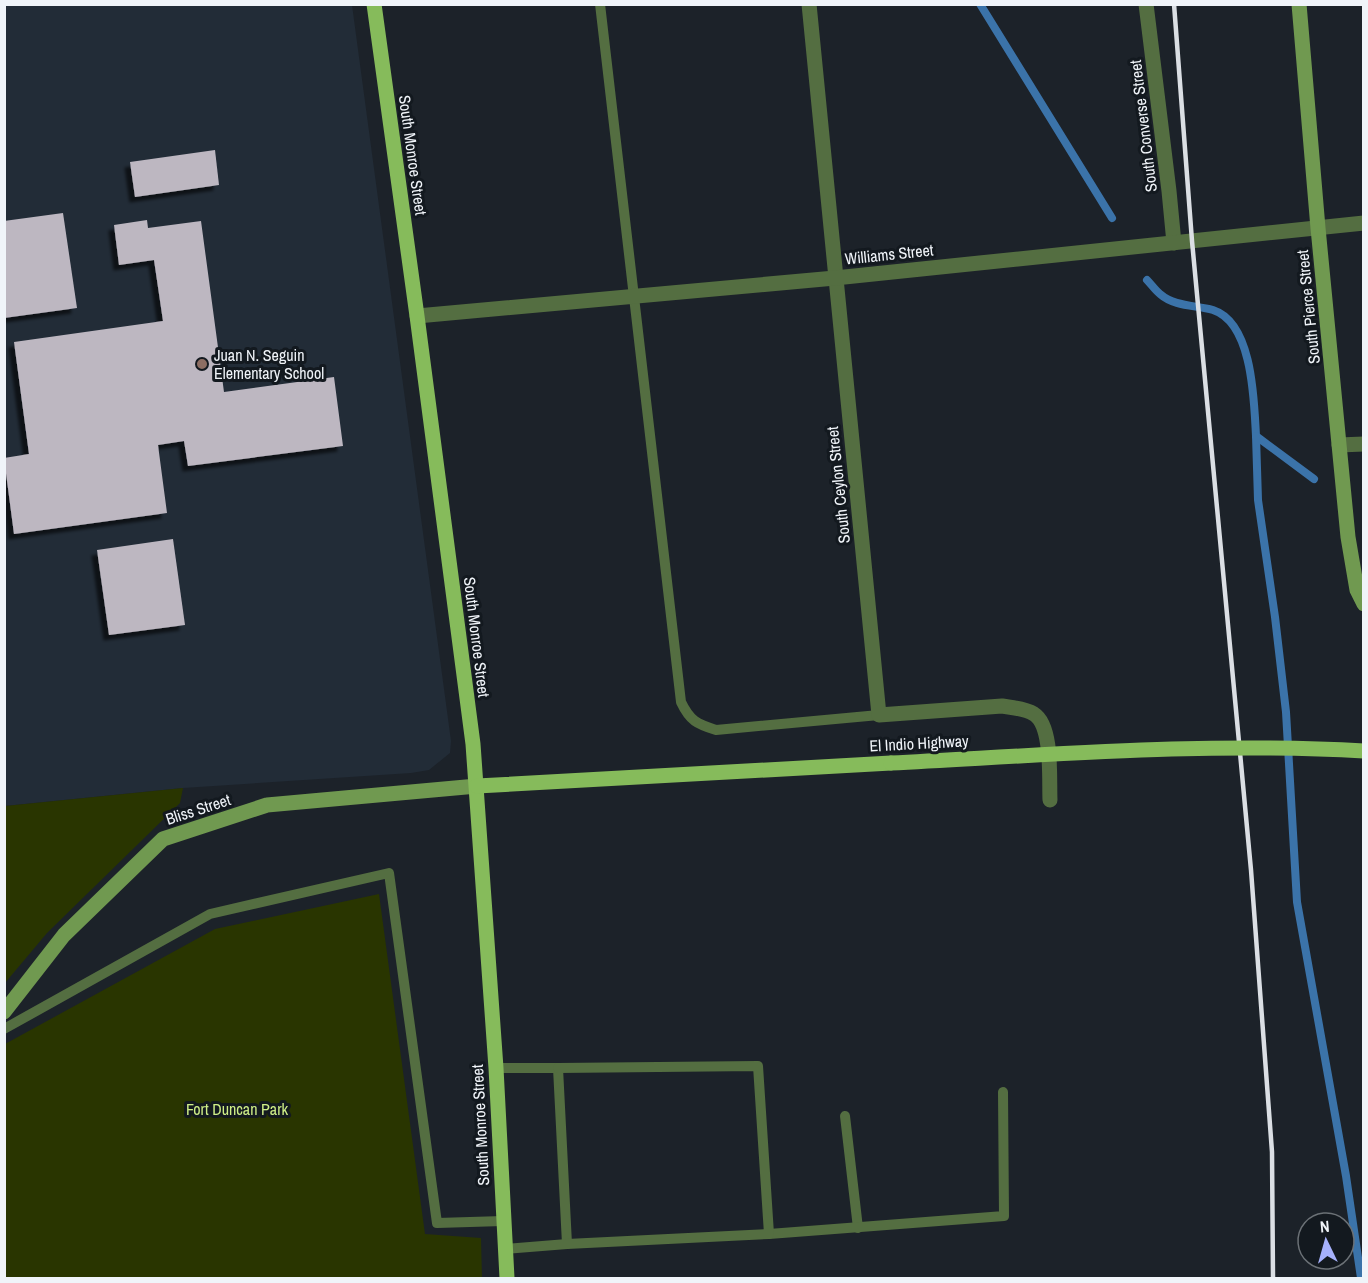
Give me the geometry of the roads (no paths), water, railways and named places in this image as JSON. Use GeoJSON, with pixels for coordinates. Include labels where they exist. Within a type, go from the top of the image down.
{"type":"FeatureCollection","features":[{"type":"Feature","properties":{"kind":"main road","name":"South Monroe Street"},"geometry":{"type":"LineString","coordinates":[[374,4],[417,316],[477,786],[496,1068],[507,1278]]}},
{"type":"Feature","properties":{"kind":"main road","name":"El Indio Highway"},"geometry":{"type":"LineString","coordinates":[[477,786],[1148,749],[1225,747],[1364,751]]}},
{"type":"Feature","properties":{"kind":"street","name":"South Ceylon Street"},"geometry":{"type":"LineString","coordinates":[[809,4],[879,715]]}},
{"type":"Feature","properties":{"kind":"street","name":"South Converse Street"},"geometry":{"type":"LineString","coordinates":[[1146,4],[1174,243]]}},
{"type":"Feature","properties":{"kind":"street","name":"South Pierce Street"},"geometry":{"type":"LineString","coordinates":[[1299,4],[1348,537],[1357,590],[1364,604]]}},
{"type":"Feature","properties":{"kind":"street","name":"Williams Street"},"geometry":{"type":"LineString","coordinates":[[417,316],[835,278],[1364,224]]}},
{"type":"Feature","properties":{"kind":"street"},"geometry":{"type":"LineString","coordinates":[[1339,445],[1364,444]]}},
{"type":"Feature","properties":{"kind":"street"},"geometry":{"type":"LineString","coordinates":[[879,715],[1002,706],[1022,708],[1036,715],[1044,726],[1048,742],[1050,800]]}},
{"type":"Feature","properties":{"kind":"street","name":"Bliss Street"},"geometry":{"type":"LineString","coordinates":[[4,1012],[64,935],[163,839],[267,805],[477,786]]}},
{"type":"Feature","properties":{"kind":"lane"},"geometry":{"type":"LineString","coordinates":[[600,4],[681,702],[687,715],[699,725],[716,730],[879,715]]}},
{"type":"Feature","properties":{"kind":"lane"},"geometry":{"type":"LineString","coordinates":[[4,1029],[210,914],[389,873],[437,1222],[503,1221]]}},
{"type":"Feature","properties":{"kind":"lane"},"geometry":{"type":"LineString","coordinates":[[496,1068],[758,1066],[769,1234]]}},
{"type":"Feature","properties":{"kind":"lane"},"geometry":{"type":"LineString","coordinates":[[558,1068],[567,1244]]}},
{"type":"Feature","properties":{"kind":"lane"},"geometry":{"type":"LineString","coordinates":[[506,1248],[769,1234],[1004,1216],[1003,1092]]}},
{"type":"Feature","properties":{"kind":"lane"},"geometry":{"type":"LineString","coordinates":[[845,1116],[858,1227]]}},
{"type":"Feature","properties":{"kind":"waterway"},"geometry":{"type":"LineString","coordinates":[[980,4],[1112,218]]}},
{"type":"Feature","properties":{"kind":"waterway"},"geometry":{"type":"LineString","coordinates":[[1147,280],[1160,294],[1172,301],[1213,310],[1226,318],[1236,330],[1244,346],[1249,365],[1256,436],[1314,479]]}},
{"type":"Feature","properties":{"kind":"waterway"},"geometry":{"type":"LineString","coordinates":[[1256,436],[1258,500],[1286,712],[1297,902],[1346,1176],[1361,1278]]}},
{"type":"Feature","properties":{"kind":"railway"},"geometry":{"type":"LineString","coordinates":[[1174,4],[1192,241],[1251,870],[1272,1152],[1273,1278]]}},
{"type":"Feature","properties":{"kind":"place","name":"Juan N. Seguin Elementary School"},"geometry":{"type":"Point","coordinates":[202,364]}},
{"type":"Feature","properties":{"kind":"park label","name":"Fort Duncan Park"},"geometry":{"type":"Point","coordinates":[237,1109]}}]}
